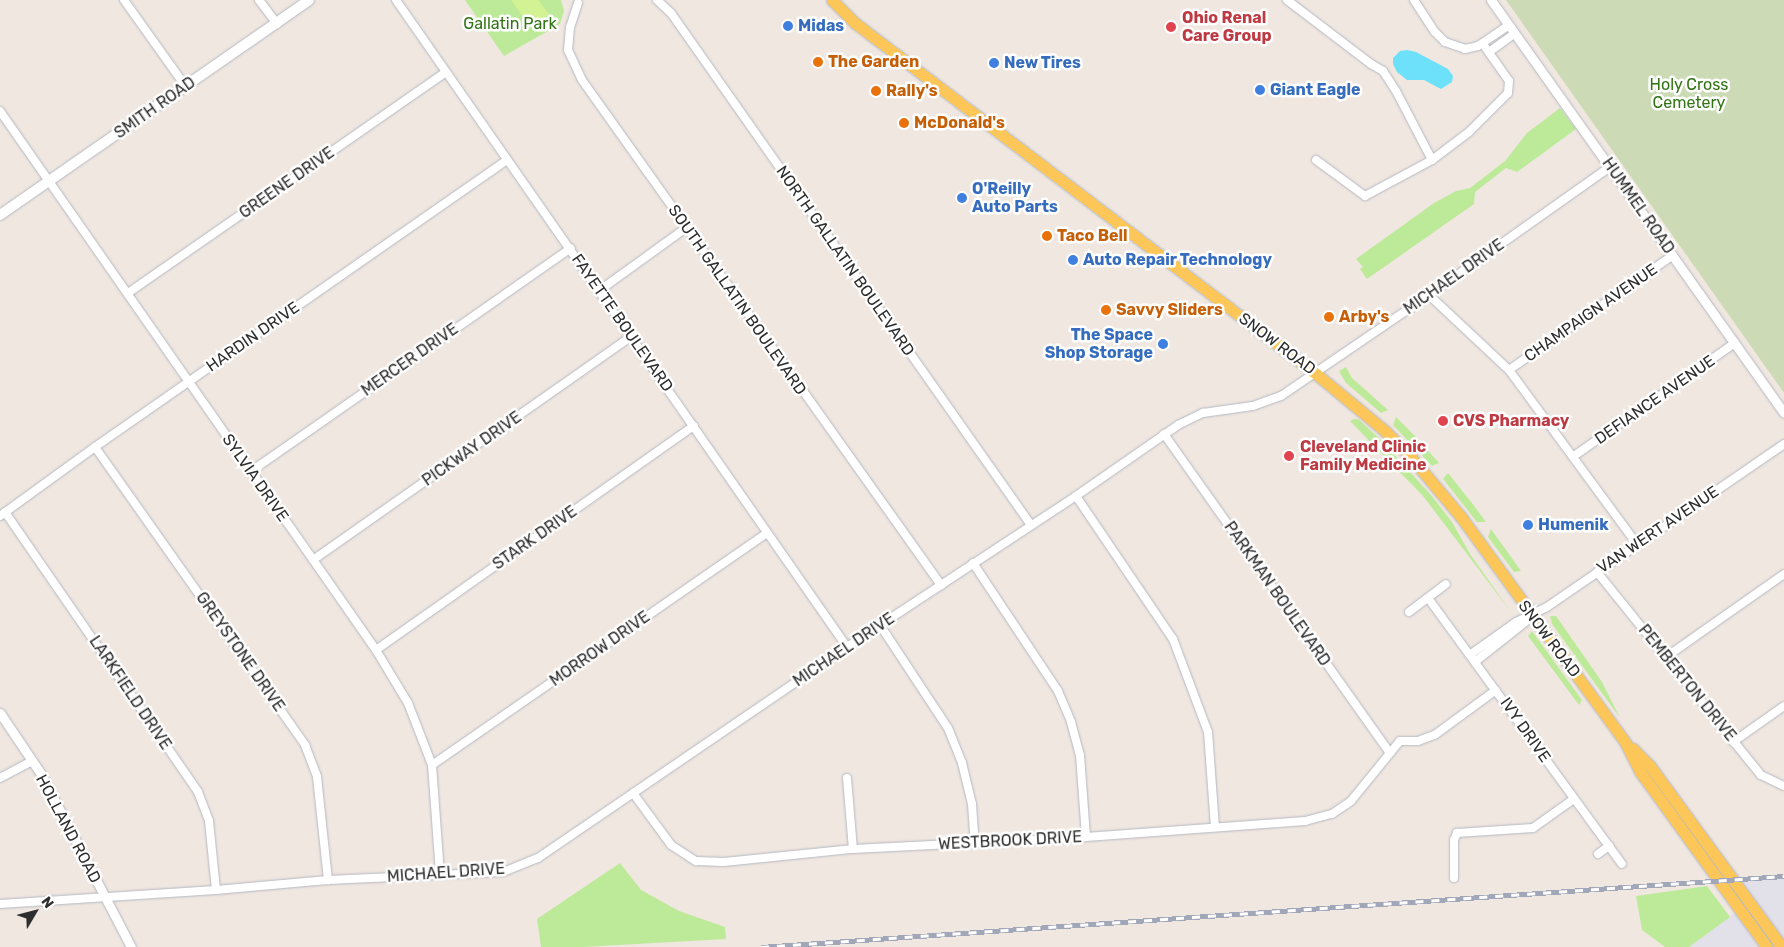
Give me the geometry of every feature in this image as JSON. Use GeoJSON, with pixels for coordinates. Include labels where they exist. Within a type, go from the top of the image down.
{"type":"FeatureCollection","features":[{"type":"Feature","properties":{"kind":"main road","name":"SMITH ROAD"},"geometry":{"type":"LineString","coordinates":[[0,215],[309,0]]}},
{"type":"Feature","properties":{"kind":"main road","name":"SNOW ROAD"},"geometry":{"type":"LineString","coordinates":[[832,0],[863,28],[1315,373],[1385,431],[1410,456],[1461,517],[1625,742],[1641,773],[1767,947]]}},
{"type":"Feature","properties":{"kind":"main road","name":"SNOW ROAD"},"geometry":{"type":"LineString","coordinates":[[1625,742],[1650,766],[1782,947]]}},
{"type":"Feature","properties":{"kind":"street"},"geometry":{"type":"LineString","coordinates":[[124,0],[186,87]]}},
{"type":"Feature","properties":{"kind":"street"},"geometry":{"type":"LineString","coordinates":[[259,0],[277,24]]}},
{"type":"Feature","properties":{"kind":"street","name":"FAYETTE BOULEVARD"},"geometry":{"type":"LineString","coordinates":[[396,0],[848,647]]}},
{"type":"Feature","properties":{"kind":"street","name":"NORTH GALLATIN BOULEVARD"},"geometry":{"type":"LineString","coordinates":[[657,0],[676,21],[1031,525]]}},
{"type":"Feature","properties":{"kind":"street"},"geometry":{"type":"LineString","coordinates":[[1287,0],[1370,64],[1384,71],[1432,160]]}},
{"type":"Feature","properties":{"kind":"street"},"geometry":{"type":"LineString","coordinates":[[1414,0],[1435,32],[1445,42],[1464,48],[1472,48],[1483,44],[1508,25]]}},
{"type":"Feature","properties":{"kind":"street","name":"HUMMEL ROAD"},"geometry":{"type":"LineString","coordinates":[[1491,0],[1784,413]]}},
{"type":"Feature","properties":{"kind":"street","name":"SOUTH GALLATIN BOULEVARD"},"geometry":{"type":"LineString","coordinates":[[579,1],[570,28],[568,50],[582,80],[941,585]]}},
{"type":"Feature","properties":{"kind":"street"},"geometry":{"type":"LineString","coordinates":[[1489,52],[1515,33]]}},
{"type":"Feature","properties":{"kind":"street"},"geometry":{"type":"LineString","coordinates":[[1316,160],[1365,196],[1432,160],[1469,132],[1508,92],[1509,81],[1483,44]]}},
{"type":"Feature","properties":{"kind":"street","name":"GREENE DRIVE"},"geometry":{"type":"LineString","coordinates":[[128,293],[446,72]]}},
{"type":"Feature","properties":{"kind":"street","name":"SYLVIA DRIVE"},"geometry":{"type":"LineString","coordinates":[[0,111],[128,293],[250,472],[376,650],[408,703],[432,765],[440,873]]}},
{"type":"Feature","properties":{"kind":"street","name":"HARDIN DRIVE"},"geometry":{"type":"LineString","coordinates":[[3,514],[95,447],[507,160]]}},
{"type":"Feature","properties":{"kind":"street","name":"MICHAEL DRIVE"},"geometry":{"type":"LineString","coordinates":[[0,904],[216,890],[328,880],[440,873],[503,872],[538,858],[880,625],[1076,496],[1164,434],[1203,413],[1253,406],[1281,396],[1429,295],[1610,166]]}},
{"type":"Feature","properties":{"kind":"street"},"geometry":{"type":"LineString","coordinates":[[600,290],[686,228]]}},
{"type":"Feature","properties":{"kind":"street","name":"MERCER DRIVE"},"geometry":{"type":"LineString","coordinates":[[250,472],[571,248]]}},
{"type":"Feature","properties":{"kind":"street","name":"CHAMPAIGN AVENUE"},"geometry":{"type":"LineString","coordinates":[[1509,370],[1673,255]]}},
{"type":"Feature","properties":{"kind":"street"},"geometry":{"type":"LineString","coordinates":[[1429,295],[1509,370],[1637,544]]}},
{"type":"Feature","properties":{"kind":"street","name":"PICKWAY DRIVE"},"geometry":{"type":"LineString","coordinates":[[313,560],[630,337]]}},
{"type":"Feature","properties":{"kind":"street","name":"DEFIANCE AVENUE"},"geometry":{"type":"LineString","coordinates":[[1574,456],[1735,343]]}},
{"type":"Feature","properties":{"kind":"street","name":"STARK DRIVE"},"geometry":{"type":"LineString","coordinates":[[376,650],[694,426]]}},
{"type":"Feature","properties":{"kind":"street","name":"PARKMAN BOULEVARD"},"geometry":{"type":"LineString","coordinates":[[1164,434],[1390,753]]}},
{"type":"Feature","properties":{"kind":"street","name":"VAN WERT AVENUE"},"geometry":{"type":"LineString","coordinates":[[1470,654],[1516,622],[1532,615],[1784,444]]}},
{"type":"Feature","properties":{"kind":"street","name":"GREYSTONE DRIVE"},"geometry":{"type":"LineString","coordinates":[[95,447],[305,745],[317,777],[328,880]]}},
{"type":"Feature","properties":{"kind":"street"},"geometry":{"type":"LineString","coordinates":[[1076,496],[1173,639],[1208,732],[1215,827]]}},
{"type":"Feature","properties":{"kind":"street","name":"LARKFIELD DRIVE"},"geometry":{"type":"LineString","coordinates":[[3,514],[198,792],[209,821],[216,890]]}},
{"type":"Feature","properties":{"kind":"street","name":"MORROW DRIVE"},"geometry":{"type":"LineString","coordinates":[[432,765],[767,533]]}},
{"type":"Feature","properties":{"kind":"street"},"geometry":{"type":"LineString","coordinates":[[973,563],[1058,691],[1071,722],[1080,754],[1086,837]]}},
{"type":"Feature","properties":{"kind":"street","name":"PEMBERTON DRIVE"},"geometry":{"type":"LineString","coordinates":[[1596,572],[1761,775],[1784,786]]}},
{"type":"Feature","properties":{"kind":"street"},"geometry":{"type":"LineString","coordinates":[[1666,657],[1784,574]]}},
{"type":"Feature","properties":{"kind":"street"},"geometry":{"type":"LineString","coordinates":[[1409,612],[1446,584]]}},
{"type":"Feature","properties":{"kind":"street","name":"IVY DRIVE"},"geometry":{"type":"LineString","coordinates":[[1428,598],[1476,661],[1622,864]]}},
{"type":"Feature","properties":{"kind":"street","name":"VAN WERT AVENUE"},"geometry":{"type":"LineString","coordinates":[[1476,661],[1520,628],[1532,615]]}},
{"type":"Feature","properties":{"kind":"street"},"geometry":{"type":"LineString","coordinates":[[880,625],[948,728],[962,763],[972,804],[975,843]]}},
{"type":"Feature","properties":{"kind":"street","name":"WESTBROOK DRIVE"},"geometry":{"type":"LineString","coordinates":[[633,793],[671,845],[696,861],[724,862],[852,849],[1086,837],[1305,821],[1332,814],[1351,801],[1400,741],[1418,741],[1436,734],[1496,690]]}},
{"type":"Feature","properties":{"kind":"street"},"geometry":{"type":"LineString","coordinates":[[1733,742],[1784,706]]}},
{"type":"Feature","properties":{"kind":"street","name":"HOLLAND ROAD"},"geometry":{"type":"LineString","coordinates":[[0,714],[32,760],[131,947]]}},
{"type":"Feature","properties":{"kind":"street"},"geometry":{"type":"LineString","coordinates":[[0,778],[32,760]]}},
{"type":"Feature","properties":{"kind":"street"},"geometry":{"type":"LineString","coordinates":[[847,778],[852,849]]}},
{"type":"Feature","properties":{"kind":"street"},"geometry":{"type":"LineString","coordinates":[[1454,878],[1454,840],[1457,833],[1533,828],[1574,799]]}},
{"type":"Feature","properties":{"kind":"street"},"geometry":{"type":"LineString","coordinates":[[1598,854],[1609,846]]}},
{"type":"Feature","properties":{"kind":"shaded area"},"geometry":{"type":"Polygon","coordinates":[[[1784,878],[1784,947],[1689,947],[1751,901],[1737,881],[1784,878]]]}},
{"type":"Feature","properties":{"kind":"green space","name":"Gallatin Park"},"geometry":{"type":"Polygon","coordinates":[[[465,0],[561,0],[564,11],[560,24],[504,56],[465,0]]]}},
{"type":"Feature","properties":{"kind":"green space"},"geometry":{"type":"Polygon","coordinates":[[[511,0],[538,0],[549,14],[531,28],[511,0]]]}},
{"type":"Feature","properties":{"kind":"green space","name":"Holy Cross Cemetery"},"geometry":{"type":"Polygon","coordinates":[[[1506,0],[1784,0],[1784,393],[1571,92],[1506,0]]]}},
{"type":"Feature","properties":{"kind":"green space"},"geometry":{"type":"Polygon","coordinates":[[[1560,108],[1576,129],[1517,172],[1506,168],[1475,192],[1474,204],[1367,279],[1360,269],[1363,267],[1356,259],[1434,203],[1456,191],[1470,188],[1505,161],[1527,133],[1560,108]]]}},
{"type":"Feature","properties":{"kind":"green space"},"geometry":{"type":"Polygon","coordinates":[[[1346,367],[1352,378],[1388,410],[1381,413],[1346,383],[1339,371],[1346,367]]]}},
{"type":"Feature","properties":{"kind":"green space"},"geometry":{"type":"Polygon","coordinates":[[[1396,417],[1439,463],[1432,466],[1393,425],[1396,417]]]}},
{"type":"Feature","properties":{"kind":"green space"},"geometry":{"type":"Polygon","coordinates":[[[1358,419],[1380,439],[1431,495],[1452,522],[1470,554],[1511,612],[1423,496],[1350,421],[1358,419]]]}},
{"type":"Feature","properties":{"kind":"green space"},"geometry":{"type":"Polygon","coordinates":[[[1448,473],[1486,522],[1477,522],[1443,479],[1448,473]]]}},
{"type":"Feature","properties":{"kind":"green space"},"geometry":{"type":"Polygon","coordinates":[[[1491,529],[1521,571],[1514,572],[1488,537],[1491,529]]]}},
{"type":"Feature","properties":{"kind":"green space"},"geometry":{"type":"Polygon","coordinates":[[[1550,616],[1556,616],[1602,682],[1620,718],[1552,624],[1550,616]]]}},
{"type":"Feature","properties":{"kind":"green space"},"geometry":{"type":"Polygon","coordinates":[[[1532,631],[1582,700],[1579,705],[1528,636],[1532,631]]]}},
{"type":"Feature","properties":{"kind":"green space"},"geometry":{"type":"Polygon","coordinates":[[[620,863],[641,890],[679,911],[725,927],[726,939],[583,947],[541,947],[537,919],[620,863]]]}},
{"type":"Feature","properties":{"kind":"green space"},"geometry":{"type":"Polygon","coordinates":[[[1707,886],[1730,917],[1689,947],[1665,947],[1642,930],[1636,896],[1707,886]]]}},
{"type":"Feature","properties":{"kind":"water"},"geometry":{"type":"Polygon","coordinates":[[[1400,51],[1416,52],[1448,69],[1453,76],[1452,82],[1441,89],[1424,80],[1407,80],[1397,72],[1393,64],[1393,58],[1400,51]]]}},
{"type":"Feature","properties":{"kind":"railway"},"geometry":{"type":"LineString","coordinates":[[761,947],[1784,876]]}},
{"type":"Feature","properties":{"kind":"place","name":"Midas"},"geometry":{"type":"Point","coordinates":[788,26]}},
{"type":"Feature","properties":{"kind":"place","name":"Ohio Renal Care Group"},"geometry":{"type":"Point","coordinates":[1171,27]}},
{"type":"Feature","properties":{"kind":"place","name":"The Garden"},"geometry":{"type":"Point","coordinates":[818,62]}},
{"type":"Feature","properties":{"kind":"place","name":"New Tires"},"geometry":{"type":"Point","coordinates":[994,63]}},
{"type":"Feature","properties":{"kind":"place","name":"Giant Eagle"},"geometry":{"type":"Point","coordinates":[1260,90]}},
{"type":"Feature","properties":{"kind":"place","name":"Rally's"},"geometry":{"type":"Point","coordinates":[876,91]}},
{"type":"Feature","properties":{"kind":"place","name":"McDonald's"},"geometry":{"type":"Point","coordinates":[904,123]}},
{"type":"Feature","properties":{"kind":"place","name":"O'Reilly Auto Parts"},"geometry":{"type":"Point","coordinates":[962,198]}},
{"type":"Feature","properties":{"kind":"place","name":"Taco Bell"},"geometry":{"type":"Point","coordinates":[1047,236]}},
{"type":"Feature","properties":{"kind":"place","name":"Auto Repair Technology"},"geometry":{"type":"Point","coordinates":[1073,260]}},
{"type":"Feature","properties":{"kind":"place","name":"Savvy Sliders"},"geometry":{"type":"Point","coordinates":[1106,310]}},
{"type":"Feature","properties":{"kind":"place","name":"Arby's"},"geometry":{"type":"Point","coordinates":[1329,317]}},
{"type":"Feature","properties":{"kind":"place","name":"The Space Shop Storage"},"geometry":{"type":"Point","coordinates":[1163,344]}},
{"type":"Feature","properties":{"kind":"place","name":"CVS Pharmacy"},"geometry":{"type":"Point","coordinates":[1443,421]}},
{"type":"Feature","properties":{"kind":"place","name":"Cleveland Clinic Family Medicine"},"geometry":{"type":"Point","coordinates":[1289,456]}},
{"type":"Feature","properties":{"kind":"place","name":"Humenik"},"geometry":{"type":"Point","coordinates":[1528,525]}}]}
